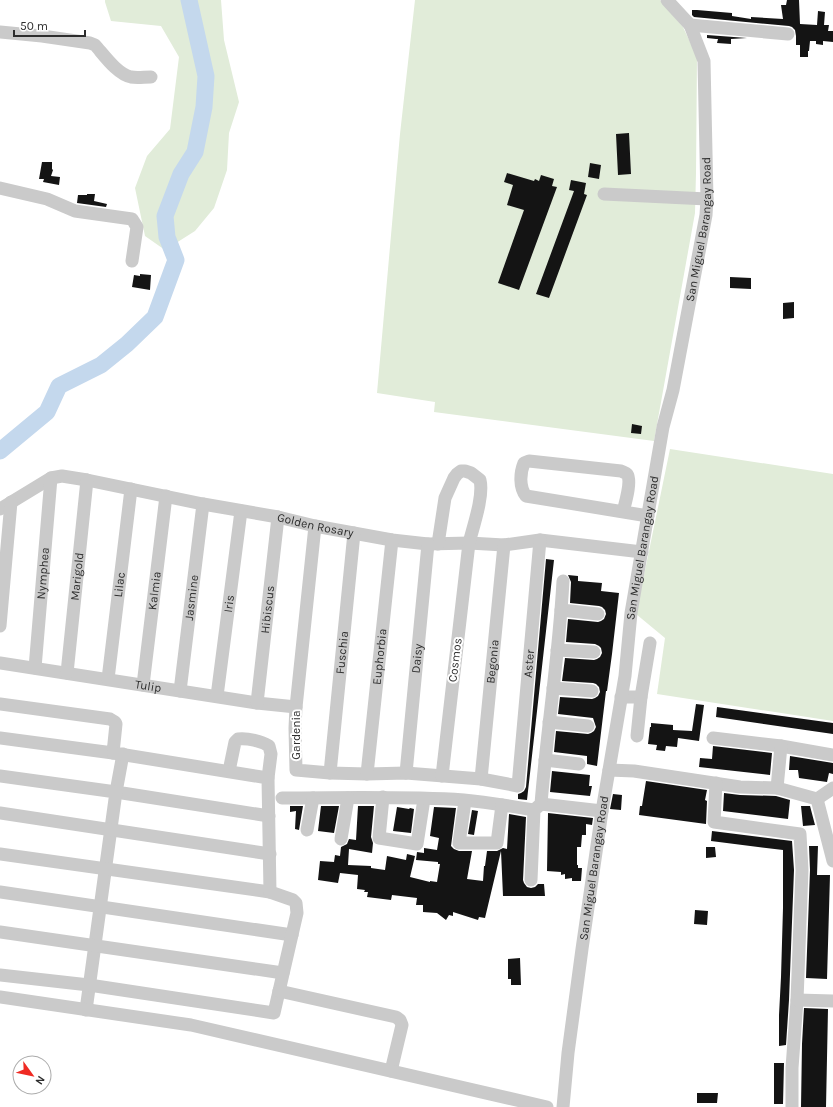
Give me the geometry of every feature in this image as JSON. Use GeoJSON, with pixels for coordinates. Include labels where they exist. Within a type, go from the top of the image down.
{"type":"FeatureCollection","features":[{"type":"Feature","properties":{"kind":"street","name":"San Miguel Barangay Road"},"geometry":{"type":"LineString","coordinates":[[563,1107],[568,1053],[602,811],[625,676],[631,613],[663,427],[673,390],[706,215],[707,199],[704,61],[690,26],[667,0]]}},
{"type":"Feature","properties":{"kind":"street"},"geometry":{"type":"LineString","coordinates":[[690,26],[788,34]]}},
{"type":"Feature","properties":{"kind":"street"},"geometry":{"type":"LineString","coordinates":[[0,32],[90,43],[95,45],[118,70],[125,75],[132,77],[150,77]]}},
{"type":"Feature","properties":{"kind":"street"},"geometry":{"type":"LineString","coordinates":[[0,188],[47,199],[75,211],[132,219],[137,227],[132,261]]}},
{"type":"Feature","properties":{"kind":"street"},"geometry":{"type":"LineString","coordinates":[[604,194],[707,199]]}},
{"type":"Feature","properties":{"kind":"street"},"geometry":{"type":"LineString","coordinates":[[623,512],[628,477],[627,474],[621,471],[529,461],[524,463],[521,482],[522,492],[526,496],[623,512],[648,516]]}},
{"type":"Feature","properties":{"kind":"street","name":"Cosmos"},"geometry":{"type":"LineString","coordinates":[[433,544],[445,498],[454,478],[461,471],[465,471],[477,477],[480,480],[481,485],[477,511],[469,543],[442,776]]}},
{"type":"Feature","properties":{"kind":"street","name":"Golden Rosary"},"geometry":{"type":"LineString","coordinates":[[0,509],[51,478],[62,476],[392,540],[433,544],[504,544],[540,540],[642,552]]}},
{"type":"Feature","properties":{"kind":"street","name":"Nymphea"},"geometry":{"type":"LineString","coordinates":[[34,668],[51,478]]}},
{"type":"Feature","properties":{"kind":"street","name":"Marigold"},"geometry":{"type":"LineString","coordinates":[[67,673],[88,480]]}},
{"type":"Feature","properties":{"kind":"street","name":"Lilac"},"geometry":{"type":"LineString","coordinates":[[108,680],[131,490]]}},
{"type":"Feature","properties":{"kind":"street","name":"Kalmia"},"geometry":{"type":"LineString","coordinates":[[143,685],[166,496]]}},
{"type":"Feature","properties":{"kind":"street"},"geometry":{"type":"LineString","coordinates":[[0,626],[11,502]]}},
{"type":"Feature","properties":{"kind":"street","name":"Jasmine"},"geometry":{"type":"LineString","coordinates":[[180,691],[203,504]]}},
{"type":"Feature","properties":{"kind":"street","name":"Iris"},"geometry":{"type":"LineString","coordinates":[[217,696],[241,511]]}},
{"type":"Feature","properties":{"kind":"street","name":"Hibiscus"},"geometry":{"type":"LineString","coordinates":[[257,703],[278,517]]}},
{"type":"Feature","properties":{"kind":"street","name":"Gardenia"},"geometry":{"type":"LineString","coordinates":[[315,526],[296,707],[296,770],[330,773],[406,773],[481,779],[518,786]]}},
{"type":"Feature","properties":{"kind":"street","name":"Fuschia"},"geometry":{"type":"LineString","coordinates":[[330,773],[354,533]]}},
{"type":"Feature","properties":{"kind":"street","name":"Euphorbia"},"geometry":{"type":"LineString","coordinates":[[367,774],[392,540]]}},
{"type":"Feature","properties":{"kind":"street","name":"Aster"},"geometry":{"type":"LineString","coordinates":[[518,786],[540,540]]}},
{"type":"Feature","properties":{"kind":"street","name":"Daisy"},"geometry":{"type":"LineString","coordinates":[[406,773],[433,544]]}},
{"type":"Feature","properties":{"kind":"street","name":"Begonia"},"geometry":{"type":"LineString","coordinates":[[481,779],[504,544]]}},
{"type":"Feature","properties":{"kind":"street"},"geometry":{"type":"LineString","coordinates":[[531,880],[538,807],[553,688],[563,581]]}},
{"type":"Feature","properties":{"kind":"street"},"geometry":{"type":"LineString","coordinates":[[561,610],[598,614]]}},
{"type":"Feature","properties":{"kind":"street"},"geometry":{"type":"LineString","coordinates":[[637,736],[641,697],[650,643]]}},
{"type":"Feature","properties":{"kind":"street"},"geometry":{"type":"LineString","coordinates":[[557,650],[594,652]]}},
{"type":"Feature","properties":{"kind":"street","name":"Tulip"},"geometry":{"type":"LineString","coordinates":[[0,663],[257,703],[296,707]]}},
{"type":"Feature","properties":{"kind":"street"},"geometry":{"type":"LineString","coordinates":[[553,688],[592,691]]}},
{"type":"Feature","properties":{"kind":"street"},"geometry":{"type":"LineString","coordinates":[[621,697],[641,697]]}},
{"type":"Feature","properties":{"kind":"street"},"geometry":{"type":"LineString","coordinates":[[0,704],[113,720],[116,724],[118,754],[116,792],[86,1010]]}},
{"type":"Feature","properties":{"kind":"street"},"geometry":{"type":"LineString","coordinates":[[549,722],[588,726]]}},
{"type":"Feature","properties":{"kind":"street"},"geometry":{"type":"LineString","coordinates":[[0,738],[118,754],[268,778]]}},
{"type":"Feature","properties":{"kind":"street"},"geometry":{"type":"LineString","coordinates":[[713,738],[781,746],[833,755]]}},
{"type":"Feature","properties":{"kind":"street"},"geometry":{"type":"LineString","coordinates":[[228,772],[235,742],[238,739],[264,743],[269,746],[271,754],[268,778],[270,892]]}},
{"type":"Feature","properties":{"kind":"street"},"geometry":{"type":"LineString","coordinates":[[777,788],[781,746]]}},
{"type":"Feature","properties":{"kind":"street"},"geometry":{"type":"LineString","coordinates":[[545,760],[579,764]]}},
{"type":"Feature","properties":{"kind":"street"},"geometry":{"type":"LineString","coordinates":[[609,770],[634,771],[740,787],[777,788],[817,799],[833,788]]}},
{"type":"Feature","properties":{"kind":"street"},"geometry":{"type":"LineString","coordinates":[[0,776],[116,792],[269,816]]}},
{"type":"Feature","properties":{"kind":"street"},"geometry":{"type":"LineString","coordinates":[[716,783],[714,822],[800,834],[802,870],[797,1000],[792,1068],[792,1107]]}},
{"type":"Feature","properties":{"kind":"street"},"geometry":{"type":"LineString","coordinates":[[383,797],[379,838],[417,844],[424,798]]}},
{"type":"Feature","properties":{"kind":"street"},"geometry":{"type":"LineString","coordinates":[[282,798],[424,798],[465,800],[502,805],[602,811]]}},
{"type":"Feature","properties":{"kind":"street"},"geometry":{"type":"LineString","coordinates":[[307,830],[313,798]]}},
{"type":"Feature","properties":{"kind":"street"},"geometry":{"type":"LineString","coordinates":[[341,839],[348,798]]}},
{"type":"Feature","properties":{"kind":"street"},"geometry":{"type":"LineString","coordinates":[[817,799],[833,861]]}},
{"type":"Feature","properties":{"kind":"street"},"geometry":{"type":"LineString","coordinates":[[465,800],[459,843],[496,843],[502,805]]}},
{"type":"Feature","properties":{"kind":"street"},"geometry":{"type":"LineString","coordinates":[[0,814],[270,854]]}},
{"type":"Feature","properties":{"kind":"street"},"geometry":{"type":"LineString","coordinates":[[0,854],[270,892],[293,900],[296,904],[297,913],[274,1013],[89,985],[0,975]]}},
{"type":"Feature","properties":{"kind":"street"},"geometry":{"type":"LineString","coordinates":[[0,892],[292,935]]}},
{"type":"Feature","properties":{"kind":"street"},"geometry":{"type":"LineString","coordinates":[[0,932],[283,973]]}},
{"type":"Feature","properties":{"kind":"street"},"geometry":{"type":"LineString","coordinates":[[279,991],[396,1016],[402,1024],[391,1071]]}},
{"type":"Feature","properties":{"kind":"street"},"geometry":{"type":"LineString","coordinates":[[0,997],[191,1026],[547,1107]]}},
{"type":"Feature","properties":{"kind":"street"},"geometry":{"type":"LineString","coordinates":[[797,1000],[833,1001]]}},
{"type":"Feature","properties":{"kind":"green space"},"geometry":{"type":"Polygon","coordinates":[[[105,0],[221,0],[224,40],[239,102],[229,133],[227,170],[214,208],[195,231],[165,250],[145,236],[135,188],[147,156],[170,129],[179,57],[161,26],[111,21],[105,0]]]}},
{"type":"Feature","properties":{"kind":"green space"},"geometry":{"type":"Polygon","coordinates":[[[415,0],[660,0],[683,27],[697,57],[695,213],[654,441],[434,412],[435,402],[377,393],[400,134],[415,0]]]}},
{"type":"Feature","properties":{"kind":"green space"},"geometry":{"type":"Polygon","coordinates":[[[670,449],[833,474],[833,721],[657,694],[665,638],[636,614],[670,449]]]}},
{"type":"Feature","properties":{"kind":"building"},"geometry":{"type":"Polygon","coordinates":[[[787,0],[799,0],[800,24],[817,25],[818,11],[825,12],[824,25],[829,25],[828,31],[833,31],[833,42],[823,41],[823,45],[816,44],[816,41],[810,41],[808,57],[800,57],[800,45],[796,45],[795,30],[792,27],[694,17],[692,15],[692,10],[697,10],[732,13],[732,16],[751,19],[751,17],[783,19],[781,5],[786,5],[787,0]]]}},
{"type":"Feature","properties":{"kind":"building"},"geometry":{"type":"Polygon","coordinates":[[[707,35],[747,38],[731,39],[731,44],[717,43],[718,39],[707,38],[707,35]]]}},
{"type":"Feature","properties":{"kind":"building"},"geometry":{"type":"Polygon","coordinates":[[[629,133],[631,174],[618,175],[616,134],[629,133]]]}},
{"type":"Feature","properties":{"kind":"building"},"geometry":{"type":"Polygon","coordinates":[[[42,162],[52,162],[53,170],[51,176],[60,177],[59,185],[43,182],[44,179],[39,179],[42,162]]]}},
{"type":"Feature","properties":{"kind":"building"},"geometry":{"type":"Polygon","coordinates":[[[590,163],[601,165],[599,179],[588,177],[590,163]]]}},
{"type":"Feature","properties":{"kind":"building"},"geometry":{"type":"Polygon","coordinates":[[[507,173],[534,181],[535,179],[539,181],[541,175],[554,179],[552,186],[557,187],[519,290],[498,283],[524,210],[507,205],[513,185],[504,182],[507,173]]]}},
{"type":"Feature","properties":{"kind":"building"},"geometry":{"type":"Polygon","coordinates":[[[571,180],[586,183],[584,194],[587,195],[549,298],[536,294],[574,191],[569,190],[571,180]]]}},
{"type":"Feature","properties":{"kind":"building"},"geometry":{"type":"Polygon","coordinates":[[[95,194],[94,201],[107,204],[106,207],[77,203],[78,195],[95,194]]]}},
{"type":"Feature","properties":{"kind":"building"},"geometry":{"type":"Polygon","coordinates":[[[140,274],[151,275],[150,290],[132,287],[134,275],[140,276],[140,274]]]}},
{"type":"Feature","properties":{"kind":"building"},"geometry":{"type":"Polygon","coordinates":[[[730,277],[751,278],[751,289],[730,288],[730,277]]]}},
{"type":"Feature","properties":{"kind":"building"},"geometry":{"type":"Polygon","coordinates":[[[794,302],[794,318],[783,319],[783,303],[794,302]]]}},
{"type":"Feature","properties":{"kind":"building"},"geometry":{"type":"Polygon","coordinates":[[[632,424],[642,426],[641,434],[631,433],[632,424]]]}},
{"type":"Feature","properties":{"kind":"building"},"geometry":{"type":"Polygon","coordinates":[[[546,559],[554,560],[527,800],[518,799],[518,794],[524,791],[526,787],[546,559]]]}},
{"type":"Feature","properties":{"kind":"building"},"geometry":{"type":"Polygon","coordinates":[[[568,575],[578,576],[578,581],[602,583],[601,591],[619,593],[597,766],[587,764],[587,756],[554,752],[556,731],[588,734],[594,731],[596,727],[593,718],[558,714],[560,697],[592,699],[598,696],[600,692],[599,687],[593,683],[562,681],[565,658],[594,660],[600,657],[602,653],[601,648],[595,644],[566,642],[568,619],[598,622],[604,619],[606,614],[605,610],[599,606],[570,603],[571,582],[568,575]]]}},
{"type":"Feature","properties":{"kind":"building"},"geometry":{"type":"Polygon","coordinates":[[[696,704],[704,705],[699,741],[678,738],[677,747],[666,746],[665,751],[656,750],[657,745],[648,744],[651,723],[673,725],[673,730],[692,731],[696,704]]]}},
{"type":"Feature","properties":{"kind":"building"},"geometry":{"type":"Polygon","coordinates":[[[717,707],[833,723],[833,734],[716,717],[717,707]]]}},
{"type":"Feature","properties":{"kind":"building"},"geometry":{"type":"Polygon","coordinates":[[[713,746],[772,753],[770,775],[699,767],[700,758],[712,759],[713,746]]]}},
{"type":"Feature","properties":{"kind":"building"},"geometry":{"type":"Polygon","coordinates":[[[790,756],[833,763],[833,774],[829,773],[827,782],[799,778],[798,770],[789,770],[790,756]]]}},
{"type":"Feature","properties":{"kind":"building"},"geometry":{"type":"Polygon","coordinates":[[[552,771],[590,775],[589,786],[592,786],[590,796],[550,792],[552,771]]]}},
{"type":"Feature","properties":{"kind":"building"},"geometry":{"type":"Polygon","coordinates":[[[646,781],[707,790],[705,800],[707,801],[706,824],[639,815],[646,781]]]}},
{"type":"Feature","properties":{"kind":"building"},"geometry":{"type":"Polygon","coordinates":[[[724,793],[776,796],[790,800],[788,819],[723,811],[724,793]]]}},
{"type":"Feature","properties":{"kind":"building"},"geometry":{"type":"Polygon","coordinates":[[[613,794],[622,795],[621,810],[610,809],[613,794]]]}},
{"type":"Feature","properties":{"kind":"building"},"geometry":{"type":"Polygon","coordinates":[[[290,806],[303,806],[299,830],[295,829],[296,811],[290,812],[290,806]]]}},
{"type":"Feature","properties":{"kind":"building"},"geometry":{"type":"Polygon","coordinates":[[[321,806],[339,806],[334,833],[318,831],[321,806]]]}},
{"type":"Feature","properties":{"kind":"building"},"geometry":{"type":"Polygon","coordinates":[[[358,806],[374,806],[371,837],[373,843],[372,853],[349,849],[348,865],[371,866],[371,868],[385,870],[387,856],[406,860],[407,854],[415,856],[410,877],[430,882],[437,882],[440,864],[438,864],[438,862],[416,860],[417,852],[424,853],[424,848],[437,850],[439,838],[430,836],[434,807],[456,808],[451,846],[459,851],[472,851],[467,879],[483,881],[487,851],[497,851],[503,848],[507,849],[509,814],[526,817],[523,880],[527,887],[531,888],[538,884],[544,884],[545,896],[503,896],[501,851],[485,918],[479,917],[478,920],[453,912],[453,916],[449,915],[446,920],[437,913],[423,912],[423,905],[416,905],[417,898],[392,895],[391,900],[367,897],[368,892],[357,889],[358,875],[340,873],[338,883],[318,880],[320,861],[334,862],[335,855],[340,856],[341,847],[347,844],[349,839],[356,840],[358,806]]]}},
{"type":"Feature","properties":{"kind":"building"},"geometry":{"type":"Polygon","coordinates":[[[801,806],[810,806],[815,825],[803,826],[801,806]]]}},
{"type":"Feature","properties":{"kind":"building"},"geometry":{"type":"Polygon","coordinates":[[[397,807],[414,809],[411,833],[393,831],[397,807]]]}},
{"type":"Feature","properties":{"kind":"building"},"geometry":{"type":"Polygon","coordinates":[[[472,810],[478,811],[474,835],[468,834],[472,810]]]}},
{"type":"Feature","properties":{"kind":"building"},"geometry":{"type":"Polygon","coordinates":[[[548,813],[593,818],[592,825],[586,824],[586,835],[582,835],[581,847],[577,847],[577,865],[578,868],[582,868],[581,881],[572,881],[572,878],[565,879],[565,874],[561,875],[561,872],[547,871],[548,813]]]}},
{"type":"Feature","properties":{"kind":"building"},"geometry":{"type":"Polygon","coordinates":[[[712,831],[792,841],[794,870],[786,1045],[779,1046],[783,850],[711,841],[712,831]]]}},
{"type":"Feature","properties":{"kind":"building"},"geometry":{"type":"Polygon","coordinates":[[[809,846],[818,846],[817,875],[830,875],[827,979],[806,978],[810,870],[809,846]]]}},
{"type":"Feature","properties":{"kind":"building"},"geometry":{"type":"Polygon","coordinates":[[[706,847],[715,847],[716,857],[706,858],[706,847]]]}},
{"type":"Feature","properties":{"kind":"building"},"geometry":{"type":"Polygon","coordinates":[[[695,910],[708,911],[707,925],[694,924],[695,910]]]}},
{"type":"Feature","properties":{"kind":"building"},"geometry":{"type":"Polygon","coordinates":[[[520,958],[521,985],[511,985],[511,979],[508,979],[508,959],[520,958]]]}},
{"type":"Feature","properties":{"kind":"building"},"geometry":{"type":"Polygon","coordinates":[[[804,1008],[828,1009],[826,1107],[801,1107],[804,1008]]]}},
{"type":"Feature","properties":{"kind":"building"},"geometry":{"type":"Polygon","coordinates":[[[774,1063],[784,1063],[783,1104],[774,1104],[774,1063]]]}},
{"type":"Feature","properties":{"kind":"building"},"geometry":{"type":"Polygon","coordinates":[[[697,1093],[718,1093],[717,1103],[697,1103],[697,1093]]]}},
{"type":"Feature","properties":{"kind":"waterway"},"geometry":{"type":"LineString","coordinates":[[0,451],[47,412],[59,386],[101,365],[127,344],[155,317],[176,260],[167,237],[165,216],[181,174],[195,152],[204,107],[206,76],[189,0]]}}]}
